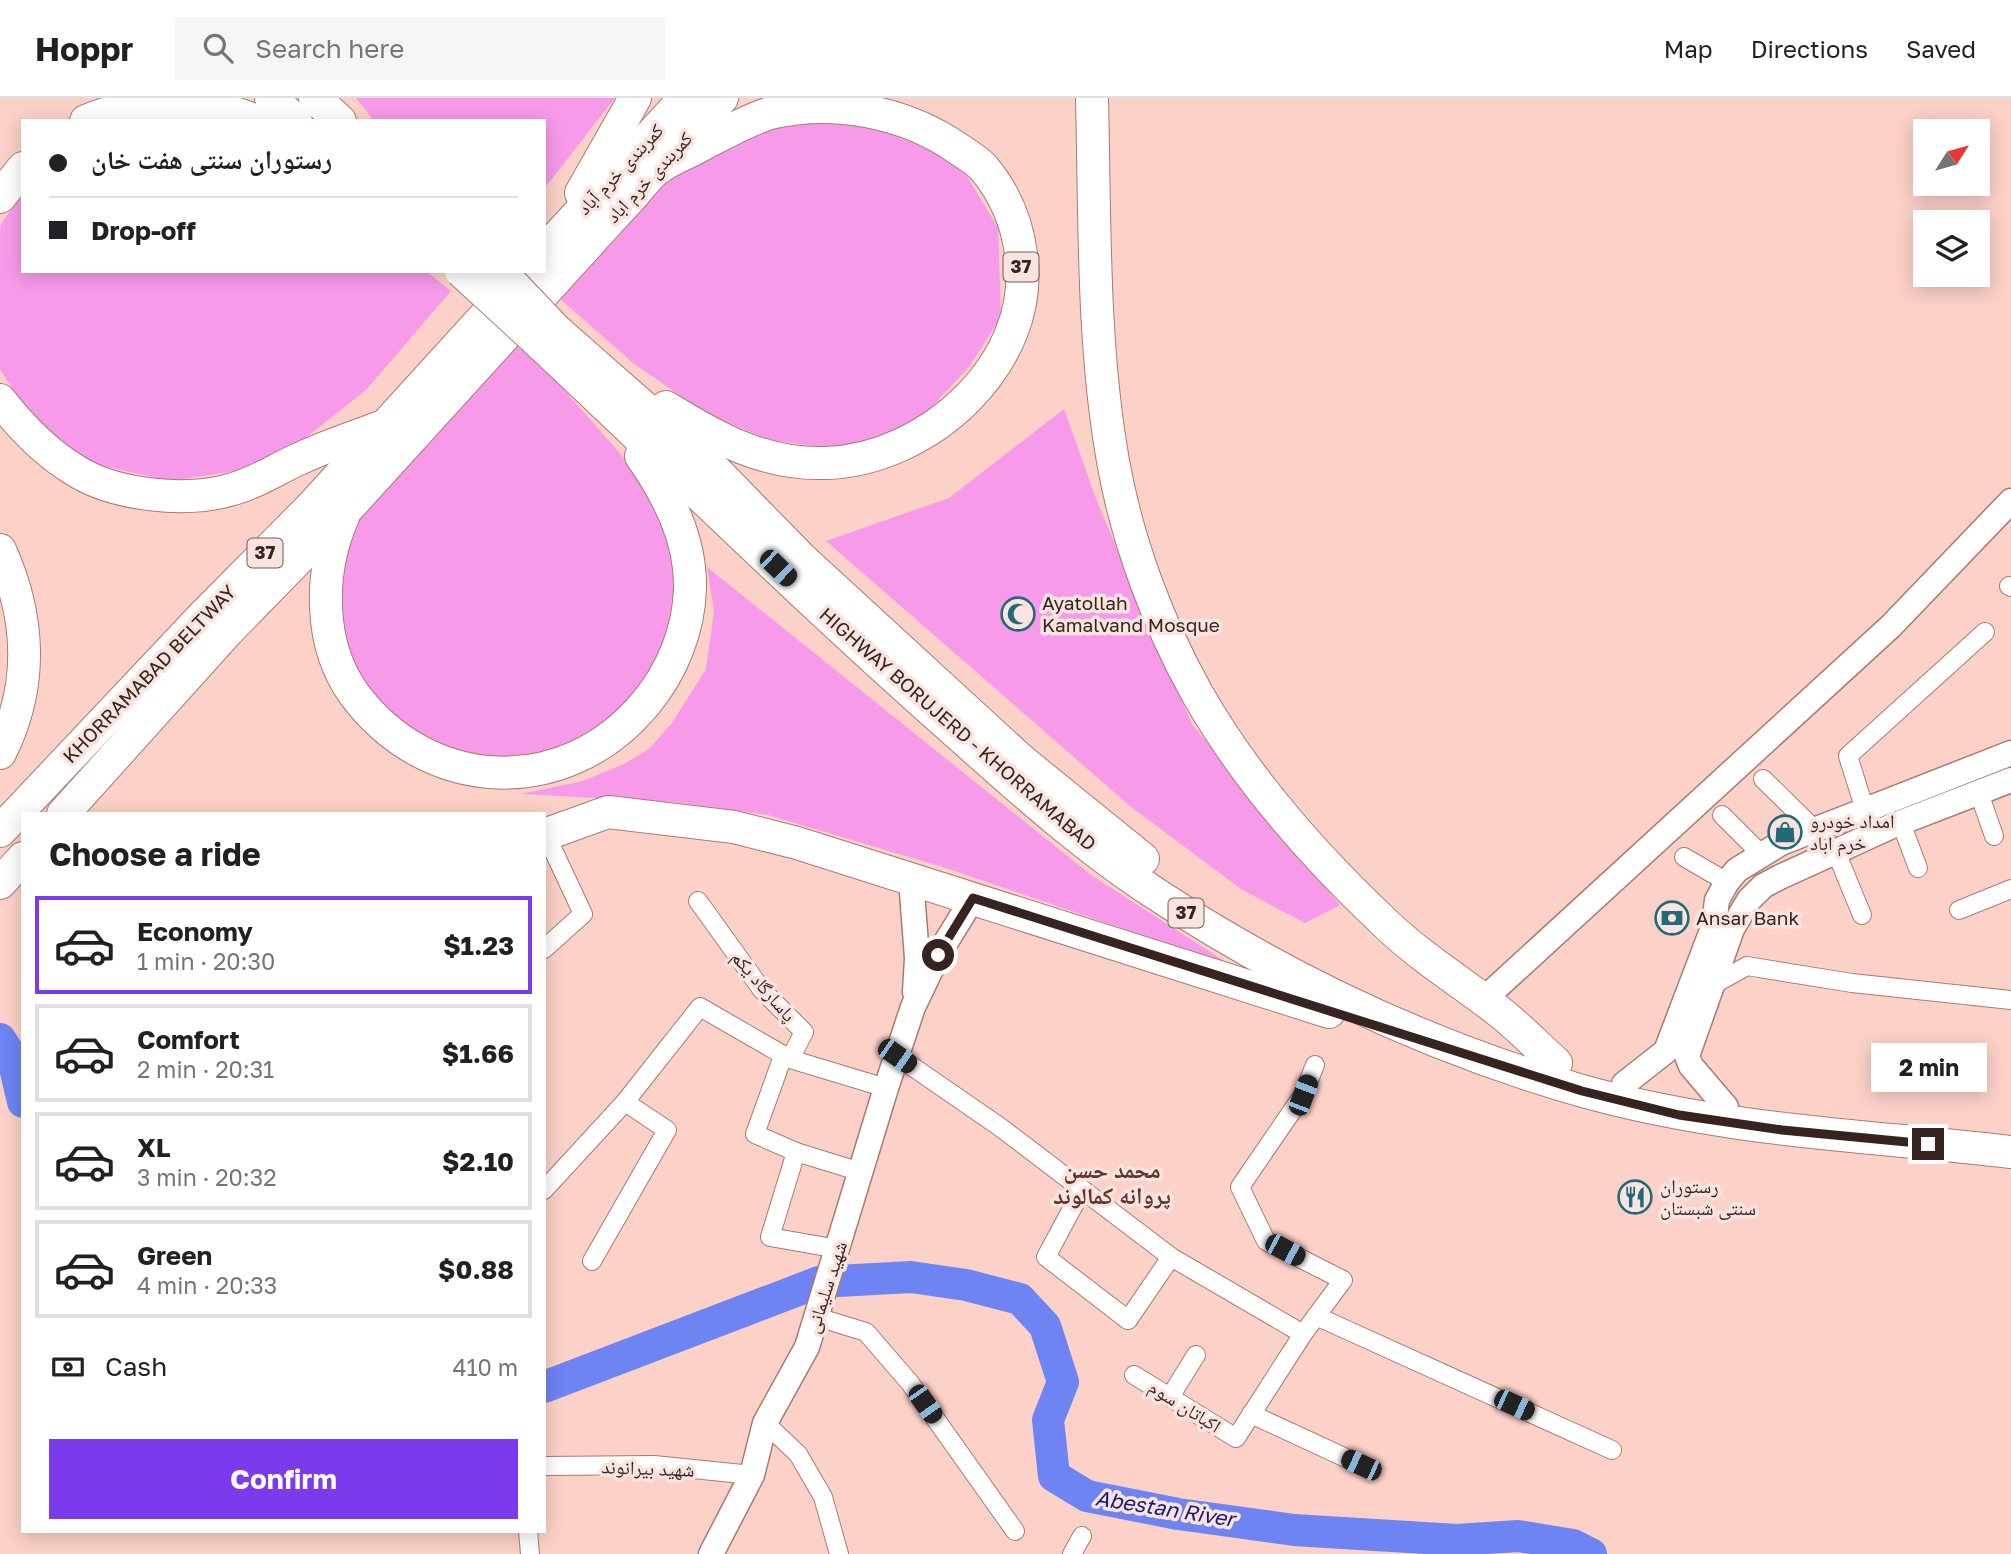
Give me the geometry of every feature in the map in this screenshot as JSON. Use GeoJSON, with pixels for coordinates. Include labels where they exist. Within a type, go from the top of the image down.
{"type":"FeatureCollection","features":[{"type":"Feature","properties":{"kind":"highway"},"geometry":{"type":"LineString","coordinates":[[271,98],[294,119]]}},
{"type":"Feature","properties":{"kind":"highway"},"geometry":{"type":"LineString","coordinates":[[315,98],[338,119]]}},
{"type":"Feature","properties":{"kind":"highway"},"geometry":{"type":"LineString","coordinates":[[337,98],[352,119]]}},
{"type":"Feature","properties":{"kind":"highway","name":"37"},"geometry":{"type":"LineString","coordinates":[[567,246],[635,98]]}},
{"type":"Feature","properties":{"kind":"highway","name":"کمربندی خرم آباد"},"geometry":{"type":"LineString","coordinates":[[567,246],[685,98]]}},
{"type":"Feature","properties":{"kind":"highway","name":"کمربندی خرم اباد"},"geometry":{"type":"LineString","coordinates":[[567,246],[722,98]]}},
{"type":"Feature","properties":{"kind":"highway"},"geometry":{"type":"LineString","coordinates":[[1092,98],[1101,360],[1113,462],[1136,551],[1164,623],[1198,695],[1232,748],[1273,802],[1324,861],[1387,925],[1502,1014],[1556,1063]]}},
{"type":"Feature","properties":{"kind":"highway"},"geometry":{"type":"LineString","coordinates":[[93,119],[152,102],[184,101],[214,106],[252,119]]}},
{"type":"Feature","properties":{"kind":"highway","name":"37"},"geometry":{"type":"LineString","coordinates":[[464,273],[554,343],[728,444],[765,456],[824,463],[855,461],[898,447],[935,427],[963,404],[989,372],[1012,331],[1021,295],[1022,255],[1008,204],[981,165],[939,136],[894,115],[835,104],[771,113],[658,168],[567,246]]}},
{"type":"Feature","properties":{"kind":"highway"},"geometry":{"type":"LineString","coordinates":[[0,197],[21,171]]}},
{"type":"Feature","properties":{"kind":"highway","name":"KHORRAMABAD BELTWAY"},"geometry":{"type":"LineString","coordinates":[[546,271],[567,246]]}},
{"type":"Feature","properties":{"kind":"highway","name":"37"},"geometry":{"type":"LineString","coordinates":[[502,273],[554,343]]}},
{"type":"Feature","properties":{"kind":"highway","name":"KHORRAMABAD BELTWAY"},"geometry":{"type":"LineString","coordinates":[[0,831],[202,617],[313,505],[524,273]]}},
{"type":"Feature","properties":{"kind":"highway","name":"KHORRAMABAD BELTWAY"},"geometry":{"type":"LineString","coordinates":[[65,812],[227,632],[347,509],[544,273]]}},
{"type":"Feature","properties":{"kind":"highway"},"geometry":{"type":"LineString","coordinates":[[347,509],[329,559],[325,600],[330,642],[343,679],[367,711],[399,740],[435,760],[473,771],[506,773],[541,770],[562,763],[608,740],[630,722],[651,697],[675,657],[687,618],[690,587],[685,547],[675,514],[660,484],[554,343]]}},
{"type":"Feature","properties":{"kind":"highway","name":"HIGHWAY BORUJERD - KHORRAMABAD"},"geometry":{"type":"LineString","coordinates":[[554,343],[713,468],[801,558],[1011,751],[1165,876],[1322,967],[1421,1012],[1509,1047],[1624,1084],[1808,1122],[2011,1135]]}},
{"type":"Feature","properties":{"kind":"highway","name":"HIGHWAY BORUJERD - KHORRAMABAD"},"geometry":{"type":"LineString","coordinates":[[554,343],[887,672],[1085,843],[1150,890],[1233,943],[1304,982],[1403,1028],[1496,1064],[1582,1091],[1679,1115],[1782,1130],[2011,1152]]}},
{"type":"Feature","properties":{"kind":"highway"},"geometry":{"type":"LineString","coordinates":[[0,400],[38,442],[75,471],[106,484],[139,492],[174,496],[201,495],[232,489],[262,479],[300,458],[388,425]]}},
{"type":"Feature","properties":{"kind":"highway"},"geometry":{"type":"LineString","coordinates":[[0,550],[14,581],[24,633],[24,680],[9,735],[0,753]]}},
{"type":"Feature","properties":{"kind":"highway","name":"37"},"geometry":{"type":"LineString","coordinates":[[546,835],[608,812],[746,830],[797,843],[1496,1064]]}},
{"type":"Feature","properties":{"kind":"highway"},"geometry":{"type":"LineString","coordinates":[[0,883],[21,860]]}},
{"type":"Feature","properties":{"kind":"highway"},"geometry":{"type":"LineString","coordinates":[[0,897],[21,887]]}},
{"type":"Feature","properties":{"kind":"street"},"geometry":{"type":"LineString","coordinates":[[1483,1000],[1891,626],[2011,500]]}},
{"type":"Feature","properties":{"kind":"street"},"geometry":{"type":"LineString","coordinates":[[1918,868],[1896,825],[1873,806],[1848,756],[1985,632]]}},
{"type":"Feature","properties":{"kind":"street"},"geometry":{"type":"LineString","coordinates":[[1624,1084],[1666,1051],[1714,925],[1717,900],[1737,870],[1781,843],[2001,756],[2011,740]]}},
{"type":"Feature","properties":{"kind":"street"},"geometry":{"type":"LineString","coordinates":[[1763,779],[1815,830]]}},
{"type":"Feature","properties":{"kind":"street"},"geometry":{"type":"LineString","coordinates":[[1727,1107],[1691,1066],[1687,1056],[1732,929],[1749,900],[1763,886],[1836,852],[1896,825],[2011,780]]}},
{"type":"Feature","properties":{"kind":"street"},"geometry":{"type":"LineString","coordinates":[[1979,793],[1994,836]]}},
{"type":"Feature","properties":{"kind":"street"},"geometry":{"type":"LineString","coordinates":[[1722,815],[1762,855]]}},
{"type":"Feature","properties":{"kind":"street"},"geometry":{"type":"LineString","coordinates":[[546,837],[583,914],[546,948]]}},
{"type":"Feature","properties":{"kind":"street"},"geometry":{"type":"LineString","coordinates":[[1836,852],[1862,915]]}},
{"type":"Feature","properties":{"kind":"street"},"geometry":{"type":"LineString","coordinates":[[1684,857],[1727,882]]}},
{"type":"Feature","properties":{"kind":"street","name":"شهید سلیمانی"},"geometry":{"type":"LineString","coordinates":[[911,879],[917,958],[914,1007]]}},
{"type":"Feature","properties":{"kind":"street"},"geometry":{"type":"LineString","coordinates":[[1959,910],[2011,889]]}},
{"type":"Feature","properties":{"kind":"street","name":"شهید سلیمانی"},"geometry":{"type":"LineString","coordinates":[[711,1554],[751,1475],[765,1423],[807,1347],[886,1087],[914,1007],[938,955],[973,898]]}},
{"type":"Feature","properties":{"kind":"street","name":"پاسارگاد یکم"},"geometry":{"type":"LineString","coordinates":[[698,901],[762,990],[804,1032],[787,1058]]}},
{"type":"Feature","properties":{"kind":"street"},"geometry":{"type":"LineString","coordinates":[[1711,986],[1747,966],[1852,983],[2011,1000]]}},
{"type":"Feature","properties":{"kind":"street"},"geometry":{"type":"LineString","coordinates":[[546,1188],[625,1102],[700,1007],[787,1058],[886,1087]]}},
{"type":"Feature","properties":{"kind":"street"},"geometry":{"type":"LineString","coordinates":[[897,1056],[1000,1127],[1171,1257],[1303,1334]]}},
{"type":"Feature","properties":{"kind":"street"},"geometry":{"type":"LineString","coordinates":[[787,1058],[755,1134],[796,1152],[861,1172]]}},
{"type":"Feature","properties":{"kind":"street"},"geometry":{"type":"LineString","coordinates":[[1315,1065],[1303,1095],[1240,1187],[1266,1241],[1343,1280],[1303,1334],[1251,1414],[1361,1465]]}},
{"type":"Feature","properties":{"kind":"street"},"geometry":{"type":"LineString","coordinates":[[592,1261],[667,1129],[625,1102]]}},
{"type":"Feature","properties":{"kind":"street"},"geometry":{"type":"LineString","coordinates":[[796,1152],[770,1237],[838,1249]]}},
{"type":"Feature","properties":{"kind":"street"},"geometry":{"type":"LineString","coordinates":[[1082,1190],[1046,1257],[1128,1320],[1171,1257]]}},
{"type":"Feature","properties":{"kind":"street"},"geometry":{"type":"LineString","coordinates":[[817,1316],[866,1332],[910,1383],[1015,1531]]}},
{"type":"Feature","properties":{"kind":"street"},"geometry":{"type":"LineString","coordinates":[[1316,1316],[1612,1450]]}},
{"type":"Feature","properties":{"kind":"street"},"geometry":{"type":"LineString","coordinates":[[1170,1397],[1196,1355]]}},
{"type":"Feature","properties":{"kind":"street","name":"اکباتان سوم"},"geometry":{"type":"LineString","coordinates":[[1134,1375],[1236,1438],[1251,1414]]}},
{"type":"Feature","properties":{"kind":"street"},"geometry":{"type":"LineString","coordinates":[[765,1423],[798,1454],[823,1497],[839,1554]]}},
{"type":"Feature","properties":{"kind":"street","name":"شهید بیرانوند"},"geometry":{"type":"LineString","coordinates":[[546,1466],[654,1465],[751,1475]]}},
{"type":"Feature","properties":{"kind":"street"},"geometry":{"type":"LineString","coordinates":[[528,1533],[530,1554]]}},
{"type":"Feature","properties":{"kind":"street"},"geometry":{"type":"LineString","coordinates":[[1072,1554],[1082,1536]]}},
{"type":"Feature","properties":{"kind":"shaded area"},"geometry":{"type":"Polygon","coordinates":[[[356,98],[615,98],[546,186],[546,119],[372,119],[356,98]]]}},
{"type":"Feature","properties":{"kind":"shaded area"},"geometry":{"type":"Polygon","coordinates":[[[848,114],[909,132],[958,161],[998,228],[1001,317],[969,367],[919,420],[857,444],[822,447],[771,440],[709,415],[634,364],[558,297],[614,231],[691,158],[771,120],[848,114]]]}},
{"type":"Feature","properties":{"kind":"shaded area"},"geometry":{"type":"Polygon","coordinates":[[[21,198],[21,273],[428,273],[451,291],[366,390],[298,444],[255,468],[169,481],[83,461],[30,417],[0,369],[2,222],[21,198]]]}},
{"type":"Feature","properties":{"kind":"shaded area"},"geometry":{"type":"Polygon","coordinates":[[[507,338],[550,374],[633,468],[661,517],[674,549],[676,583],[674,614],[649,681],[622,713],[565,750],[509,761],[439,747],[373,702],[342,635],[343,559],[368,498],[507,338]]]}},
{"type":"Feature","properties":{"kind":"shaded area"},"geometry":{"type":"Polygon","coordinates":[[[1064,409],[1098,504],[1192,724],[1340,905],[1305,923],[1241,889],[1130,806],[826,541],[949,498],[1064,409]]]}},
{"type":"Feature","properties":{"kind":"shaded area"},"geometry":{"type":"Polygon","coordinates":[[[707,567],[1091,875],[1232,966],[949,869],[768,815],[674,802],[520,794],[583,781],[624,764],[649,749],[672,723],[706,669],[714,611],[707,567]]]}},
{"type":"Feature","properties":{"kind":"waterway","name":"Abestan River"},"geometry":{"type":"LineString","coordinates":[[0,1039],[13,1059],[21,1093]]}},
{"type":"Feature","properties":{"kind":"waterway","name":"Abestan River"},"geometry":{"type":"LineString","coordinates":[[546,1386],[819,1282],[911,1277],[966,1285],[1020,1299],[1045,1326],[1063,1382],[1048,1420],[1054,1476],[1087,1496],[1178,1514],[1294,1530],[1457,1540],[1518,1536],[1573,1545],[1591,1554]]}},
{"type":"Feature","properties":{"kind":"place","name":"Ayatollah Kamalvand Mosque"},"geometry":{"type":"Point","coordinates":[1018,614]}},
{"type":"Feature","properties":{"kind":"place","name":"امداد خودرو خرم اباد"},"geometry":{"type":"Point","coordinates":[1785,832]}},
{"type":"Feature","properties":{"kind":"place","name":"Ansar Bank"},"geometry":{"type":"Point","coordinates":[1672,918]}},
{"type":"Feature","properties":{"kind":"place","name":"رستوران سنتی شبستان"},"geometry":{"type":"Point","coordinates":[1635,1197]}},
{"type":"Feature","properties":{"kind":"district","name":"محمد حسن پروانه کمالوند"},"geometry":{"type":"Point","coordinates":[1112,1183]}},
{"type":"Feature","properties":{"kind":"route"},"geometry":{"type":"LineString","coordinates":[[938,955],[973,898],[1582,1091],[1679,1115],[1782,1130],[1928,1144]]}}]}
